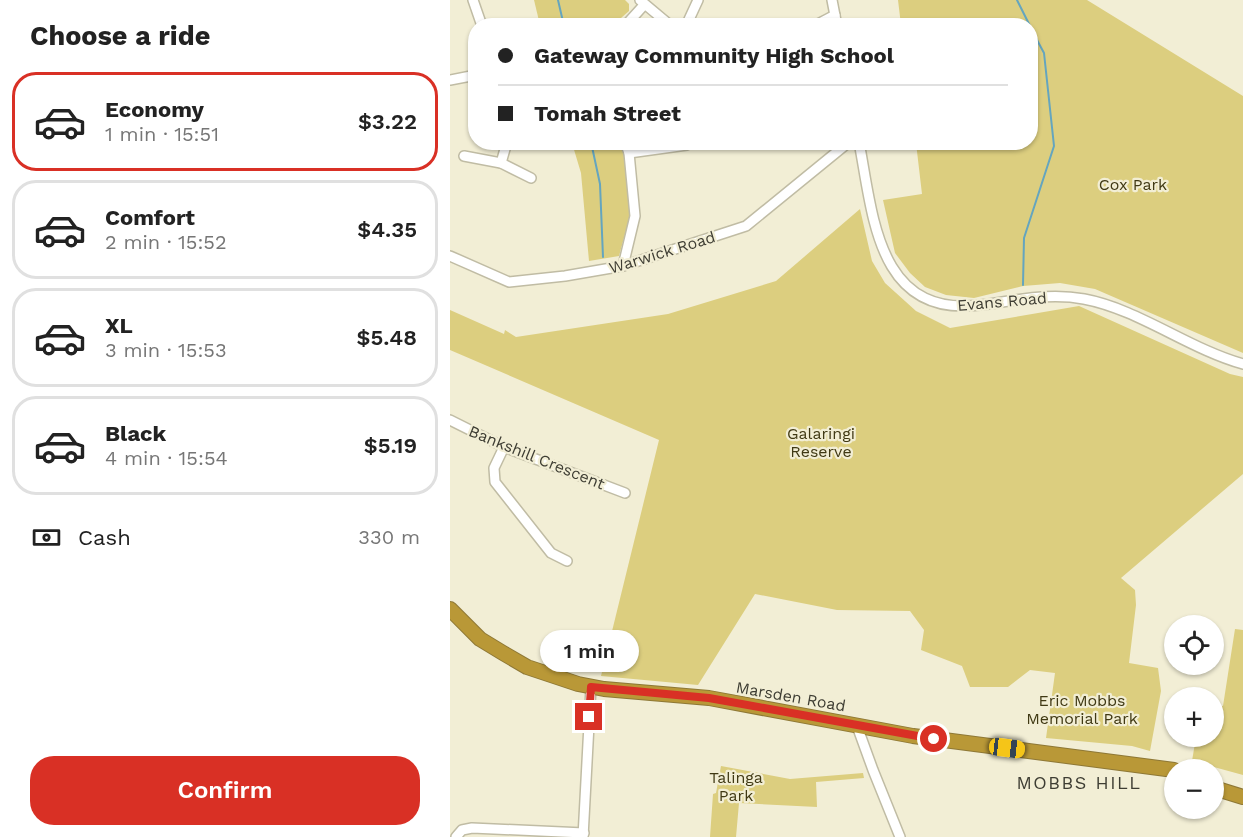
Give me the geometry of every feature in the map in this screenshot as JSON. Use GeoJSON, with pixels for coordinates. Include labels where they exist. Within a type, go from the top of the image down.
{"type":"FeatureCollection","features":[{"type":"Feature","properties":{"kind":"highway","name":"Marsden Road"},"geometry":{"type":"LineString","coordinates":[[450,609],[480,639],[526,667],[591,687],[709,698],[934,739],[1164,769]]}},
{"type":"Feature","properties":{"kind":"highway","name":"Marsden Road"},"geometry":{"type":"LineString","coordinates":[[1146,767],[1164,774]]}},
{"type":"Feature","properties":{"kind":"highway"},"geometry":{"type":"LineString","coordinates":[[1224,783],[1241,789]]}},
{"type":"Feature","properties":{"kind":"highway"},"geometry":{"type":"LineString","coordinates":[[1224,788],[1241,789]]}},
{"type":"Feature","properties":{"kind":"street"},"geometry":{"type":"LineString","coordinates":[[473,0],[479,18]]}},
{"type":"Feature","properties":{"kind":"street"},"geometry":{"type":"LineString","coordinates":[[690,18],[698,0]]}},
{"type":"Feature","properties":{"kind":"street"},"geometry":{"type":"LineString","coordinates":[[832,0],[836,18]]}},
{"type":"Feature","properties":{"kind":"street"},"geometry":{"type":"LineString","coordinates":[[631,18],[642,2],[661,18]]}},
{"type":"Feature","properties":{"kind":"street"},"geometry":{"type":"LineString","coordinates":[[829,18],[835,15]]}},
{"type":"Feature","properties":{"kind":"street"},"geometry":{"type":"LineString","coordinates":[[450,80],[468,77]]}},
{"type":"Feature","properties":{"kind":"street"},"geometry":{"type":"LineString","coordinates":[[501,163],[505,150]]}},
{"type":"Feature","properties":{"kind":"street"},"geometry":{"type":"LineString","coordinates":[[623,266],[635,216],[628,150]]}},
{"type":"Feature","properties":{"kind":"street"},"geometry":{"type":"LineString","coordinates":[[629,153],[651,150]]}},
{"type":"Feature","properties":{"kind":"street","name":"Warwick Road"},"geometry":{"type":"LineString","coordinates":[[450,256],[509,282],[565,276],[623,266],[746,226],[839,150]]}},
{"type":"Feature","properties":{"kind":"street","name":"Evans Road"},"geometry":{"type":"LineString","coordinates":[[861,150],[876,229],[884,256],[900,278],[919,294],[941,304],[965,306],[1047,296],[1084,299],[1101,303],[1216,355],[1243,364]]}},
{"type":"Feature","properties":{"kind":"street"},"geometry":{"type":"LineString","coordinates":[[464,156],[501,163],[531,178]]}},
{"type":"Feature","properties":{"kind":"street","name":"Bankshill Crescent"},"geometry":{"type":"LineString","coordinates":[[450,420],[504,447],[625,493]]}},
{"type":"Feature","properties":{"kind":"street"},"geometry":{"type":"LineString","coordinates":[[504,447],[494,468],[495,482],[551,553],[567,561]]}},
{"type":"Feature","properties":{"kind":"street"},"geometry":{"type":"LineString","coordinates":[[456,837],[462,830],[472,828],[584,835],[591,687]]}},
{"type":"Feature","properties":{"kind":"street"},"geometry":{"type":"LineString","coordinates":[[857,726],[900,837]]}},
{"type":"Feature","properties":{"kind":"green space"},"geometry":{"type":"Polygon","coordinates":[[[534,0],[625,0],[629,4],[629,11],[621,18],[538,18],[534,0]]]}},
{"type":"Feature","properties":{"kind":"green space","name":"Cox Park"},"geometry":{"type":"Polygon","coordinates":[[[898,0],[1087,0],[1243,96],[1243,353],[1095,289],[1060,283],[1023,286],[974,298],[946,295],[925,287],[910,273],[895,253],[883,200],[922,194],[917,150],[1038,150],[1038,18],[900,18],[898,0]]]}},
{"type":"Feature","properties":{"kind":"green space"},"geometry":{"type":"Polygon","coordinates":[[[574,150],[624,150],[630,216],[619,256],[589,261],[581,173],[574,150]]]}},
{"type":"Feature","properties":{"kind":"green space","name":"Galaringi Reserve"},"geometry":{"type":"Polygon","coordinates":[[[860,209],[872,261],[885,283],[916,311],[950,328],[1079,306],[1230,374],[1243,377],[1243,474],[1121,578],[1135,590],[1136,605],[1129,663],[1158,668],[1161,691],[1150,751],[1132,746],[1046,738],[1055,673],[1030,670],[1008,687],[970,687],[962,666],[921,650],[924,630],[910,611],[837,610],[755,594],[698,685],[601,676],[659,440],[450,350],[450,310],[504,334],[505,330],[516,337],[668,314],[776,281],[860,209]]]}},
{"type":"Feature","properties":{"kind":"green space"},"geometry":{"type":"Polygon","coordinates":[[[1235,629],[1243,630],[1243,775],[1224,770],[1224,759],[1192,759],[1194,747],[1224,747],[1224,700],[1235,629]]]}},
{"type":"Feature","properties":{"kind":"green space","name":"Talinga Park"},"geometry":{"type":"Polygon","coordinates":[[[721,766],[790,779],[863,773],[864,778],[816,782],[817,807],[739,803],[736,837],[710,837],[713,794],[716,793],[721,766]]]}},
{"type":"Feature","properties":{"kind":"waterway"},"geometry":{"type":"LineString","coordinates":[[558,0],[562,18]]}},
{"type":"Feature","properties":{"kind":"waterway"},"geometry":{"type":"LineString","coordinates":[[1017,0],[1026,18]]}},
{"type":"Feature","properties":{"kind":"waterway"},"geometry":{"type":"LineString","coordinates":[[1023,285],[1024,238],[1054,146],[1044,53],[1038,42]]}},
{"type":"Feature","properties":{"kind":"waterway"},"geometry":{"type":"LineString","coordinates":[[593,150],[600,184],[603,257]]}},
{"type":"Feature","properties":{"kind":"district","name":"MOBBS HILL"},"geometry":{"type":"Point","coordinates":[1079,783]}},
{"type":"Feature","properties":{"kind":"route"},"geometry":{"type":"LineString","coordinates":[[589,717],[591,687],[709,698],[934,739]]}},
{"type":"Feature","properties":{"kind":"park label","name":"Eric Mobbs Memorial Park"},"geometry":{"type":"Point","coordinates":[1082,709]}}]}
